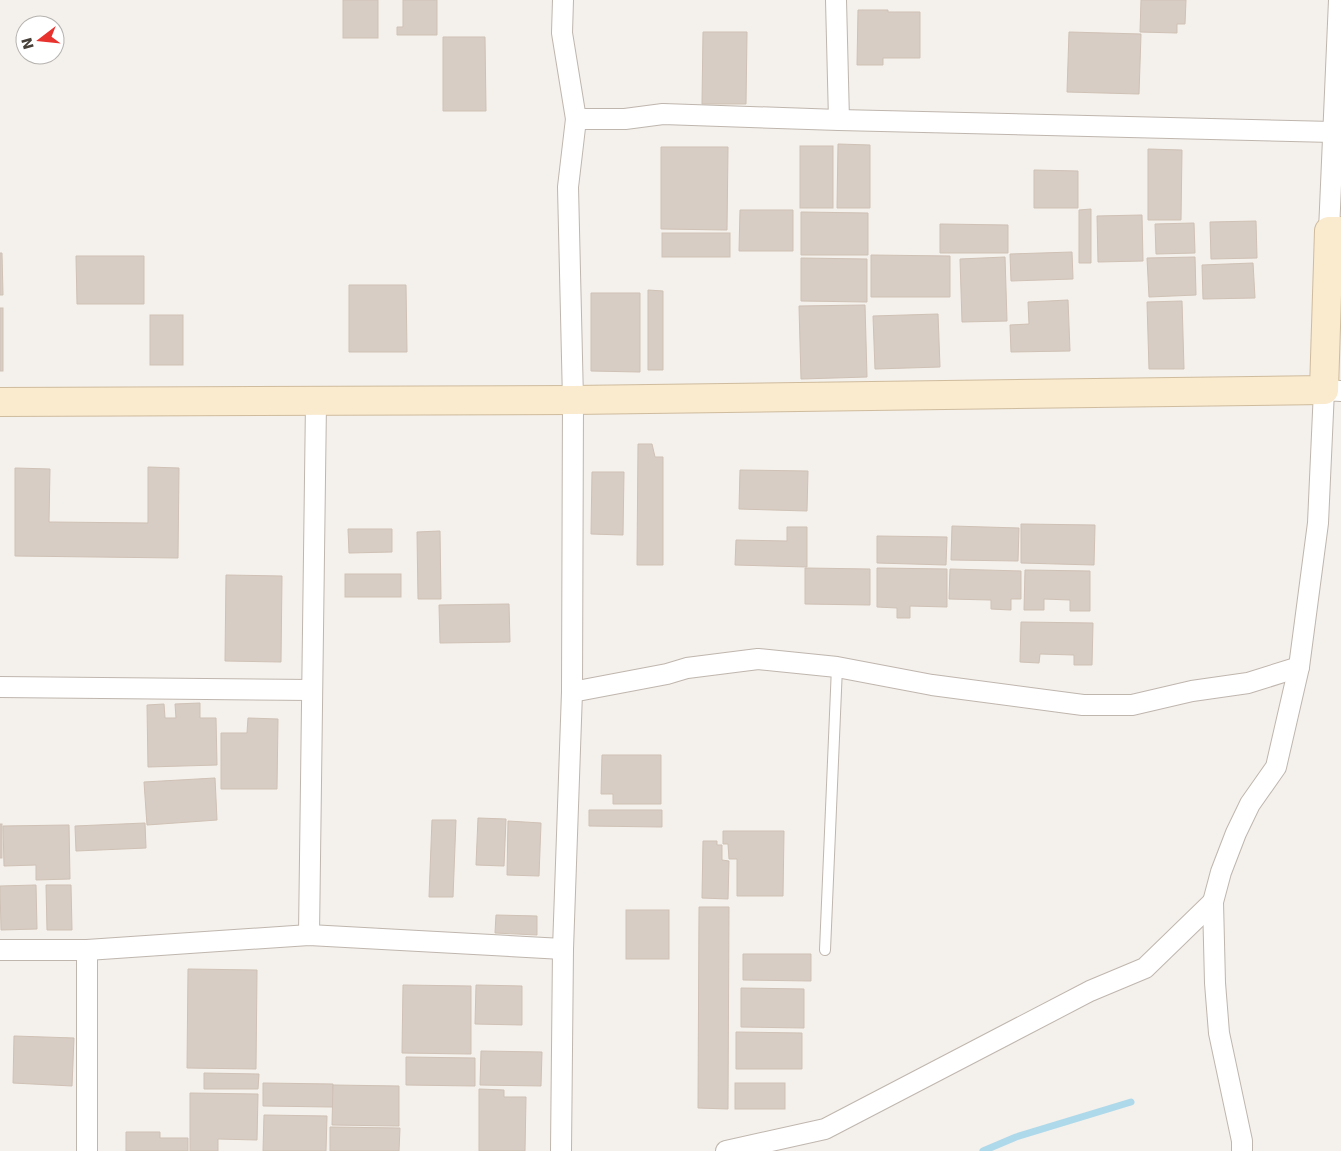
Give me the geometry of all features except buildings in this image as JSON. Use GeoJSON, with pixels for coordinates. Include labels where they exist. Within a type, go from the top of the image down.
{"type":"FeatureCollection","features":[{"type":"Feature","properties":{"kind":"street"},"geometry":{"type":"LineString","coordinates":[[561,1151],[563,949],[572,692],[573,400],[568,188],[576,119],[562,34],[563,0]]}},
{"type":"Feature","properties":{"kind":"street"},"geometry":{"type":"LineString","coordinates":[[836,0],[839,120]]}},
{"type":"Feature","properties":{"kind":"street"},"geometry":{"type":"LineString","coordinates":[[1242,1151],[1242,1141],[1219,1033],[1215,983],[1213,902],[1221,872],[1236,833],[1250,804],[1276,767],[1299,667],[1333,391],[1335,231],[1333,132],[1339,0]]}},
{"type":"Feature","properties":{"kind":"street"},"geometry":{"type":"LineString","coordinates":[[576,119],[626,120],[663,114],[1333,132]]}},
{"type":"Feature","properties":{"kind":"street"},"geometry":{"type":"LineString","coordinates":[[0,402],[573,400],[1333,391]]}},
{"type":"Feature","properties":{"kind":"street"},"geometry":{"type":"LineString","coordinates":[[309,935],[316,402]]}},
{"type":"Feature","properties":{"kind":"street"},"geometry":{"type":"LineString","coordinates":[[572,692],[667,674],[687,668],[758,659],[837,667],[932,685],[1083,705],[1132,705],[1192,691],[1248,683],[1299,667]]}},
{"type":"Feature","properties":{"kind":"street"},"geometry":{"type":"LineString","coordinates":[[0,687],[312,690]]}},
{"type":"Feature","properties":{"kind":"street"},"geometry":{"type":"LineString","coordinates":[[726,1151],[825,1129],[1090,991],[1145,968],[1213,902]]}},
{"type":"Feature","properties":{"kind":"street"},"geometry":{"type":"LineString","coordinates":[[0,950],[87,950],[309,935],[563,949]]}},
{"type":"Feature","properties":{"kind":"street"},"geometry":{"type":"LineString","coordinates":[[87,950],[87,1151]]}},
{"type":"Feature","properties":{"kind":"lane"},"geometry":{"type":"LineString","coordinates":[[825,950],[837,667]]}},
{"type":"Feature","properties":{"kind":"waterway"},"geometry":{"type":"LineString","coordinates":[[983,1151],[1016,1137],[1131,1102]]}}]}
